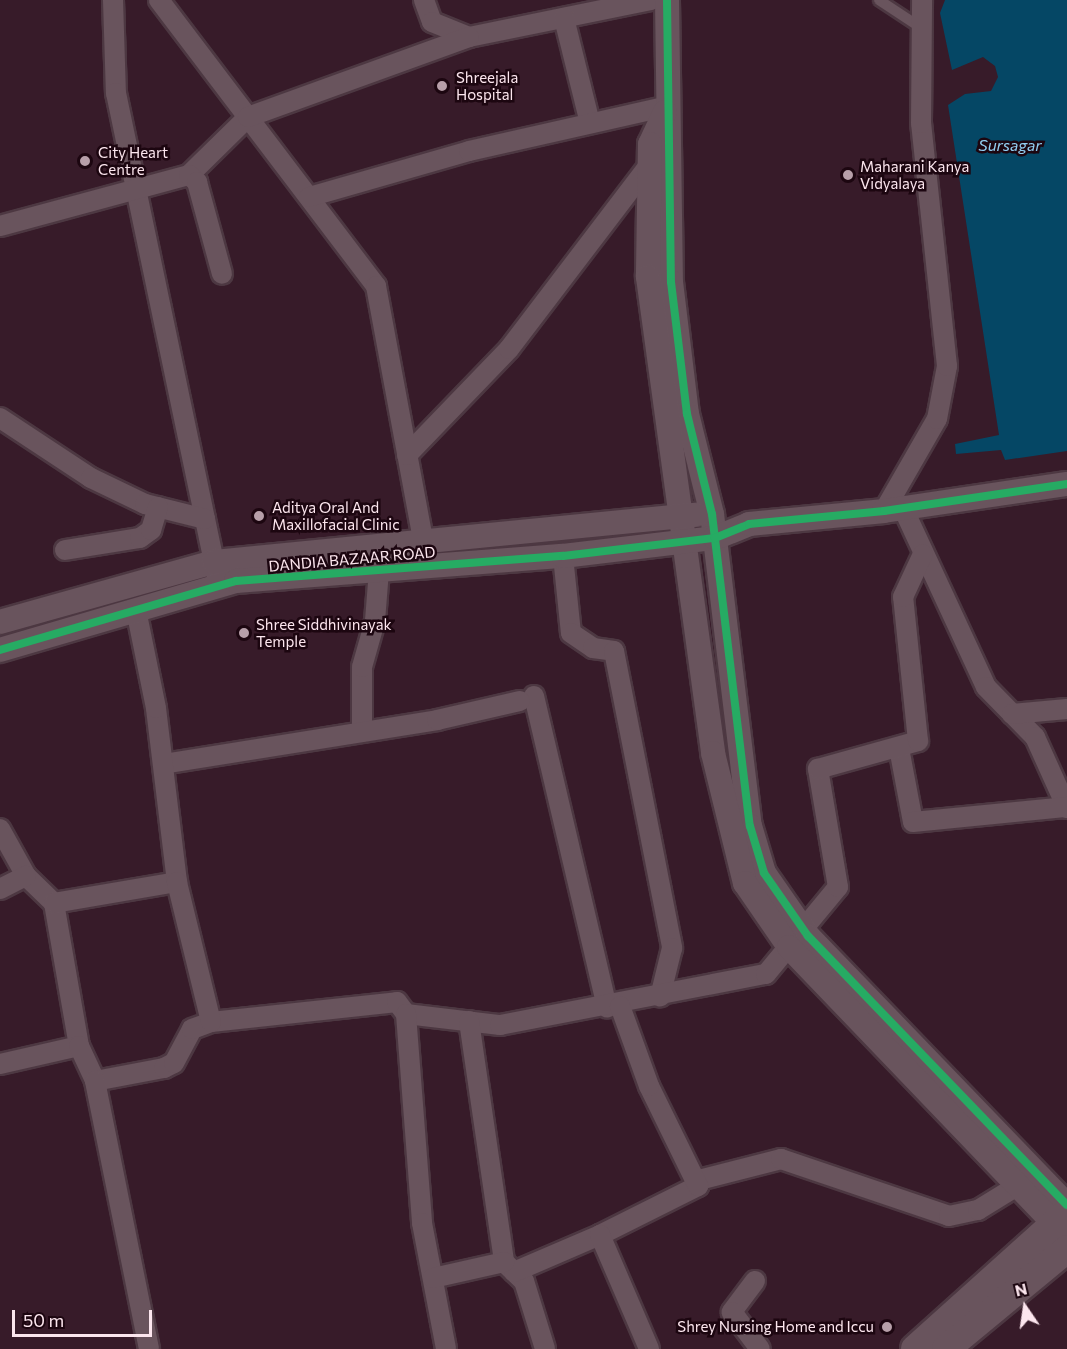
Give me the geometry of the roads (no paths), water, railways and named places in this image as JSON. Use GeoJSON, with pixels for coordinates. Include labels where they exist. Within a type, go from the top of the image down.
{"type":"FeatureCollection","features":[{"type":"Feature","properties":{"kind":"main road"},"geometry":{"type":"LineString","coordinates":[[955,1339],[1064,1220]]}},
{"type":"Feature","properties":{"kind":"main road"},"geometry":{"type":"LineString","coordinates":[[915,1349],[955,1339],[1067,1249]]}},
{"type":"Feature","properties":{"kind":"street"},"geometry":{"type":"LineString","coordinates":[[113,0],[116,93],[219,586]]}},
{"type":"Feature","properties":{"kind":"street"},"geometry":{"type":"LineString","coordinates":[[159,0],[376,285],[428,566]]}},
{"type":"Feature","properties":{"kind":"street"},"geometry":{"type":"LineString","coordinates":[[424,0],[432,22],[468,37]]}},
{"type":"Feature","properties":{"kind":"street"},"geometry":{"type":"LineString","coordinates":[[0,226],[189,175],[248,117],[468,37],[651,0]]}},
{"type":"Feature","properties":{"kind":"street"},"geometry":{"type":"LineString","coordinates":[[667,0],[665,109],[650,144],[659,165],[687,414],[713,526],[750,826],[764,873],[796,938]]}},
{"type":"Feature","properties":{"kind":"street"},"geometry":{"type":"LineString","coordinates":[[894,509],[937,419],[947,366],[921,123],[922,0]]}},
{"type":"Feature","properties":{"kind":"street"},"geometry":{"type":"LineString","coordinates":[[564,18],[590,123]]}},
{"type":"Feature","properties":{"kind":"street"},"geometry":{"type":"LineString","coordinates":[[309,197],[590,123],[665,109]]}},
{"type":"Feature","properties":{"kind":"street"},"geometry":{"type":"LineString","coordinates":[[407,455],[509,349],[659,165]]}},
{"type":"Feature","properties":{"kind":"street"},"geometry":{"type":"LineString","coordinates":[[659,165],[648,277],[714,753],[734,850],[761,912],[796,938],[1064,1220]]}},
{"type":"Feature","properties":{"kind":"street"},"geometry":{"type":"LineString","coordinates":[[189,175],[197,182],[222,274]]}},
{"type":"Feature","properties":{"kind":"street"},"geometry":{"type":"LineString","coordinates":[[0,418],[45,452],[158,507],[205,519]]}},
{"type":"Feature","properties":{"kind":"street"},"geometry":{"type":"LineString","coordinates":[[894,509],[1067,484]]}},
{"type":"Feature","properties":{"kind":"street"},"geometry":{"type":"LineString","coordinates":[[65,549],[140,538],[151,530],[158,507]]}},
{"type":"Feature","properties":{"kind":"street"},"geometry":{"type":"LineString","coordinates":[[894,509],[923,554],[986,687],[1035,737],[1067,808],[913,822],[899,748]]}},
{"type":"Feature","properties":{"kind":"street","name":"DANDIA BAZAAR ROAD"},"geometry":{"type":"LineString","coordinates":[[0,622],[214,562],[422,538],[681,515],[713,526],[894,509]]}},
{"type":"Feature","properties":{"kind":"street","name":"DANDIA BAZAAR ROAD"},"geometry":{"type":"LineString","coordinates":[[0,650],[219,586],[379,570],[563,556],[686,540],[713,526]]}},
{"type":"Feature","properties":{"kind":"street"},"geometry":{"type":"LineString","coordinates":[[406,1014],[500,1025],[613,1007],[766,974],[838,887],[818,769],[918,741],[903,597],[923,554]]}},
{"type":"Feature","properties":{"kind":"street"},"geometry":{"type":"LineString","coordinates":[[563,556],[571,633],[593,648],[614,651],[672,948],[660,997]]}},
{"type":"Feature","properties":{"kind":"street"},"geometry":{"type":"LineString","coordinates":[[362,732],[362,667],[375,621],[379,570]]}},
{"type":"Feature","properties":{"kind":"street"},"geometry":{"type":"LineString","coordinates":[[136,610],[163,764],[177,882],[212,1022]]}},
{"type":"Feature","properties":{"kind":"street"},"geometry":{"type":"LineString","coordinates":[[163,764],[362,732],[527,699],[613,1007],[698,1186],[600,1235],[509,1267],[433,1278]]}},
{"type":"Feature","properties":{"kind":"street"},"geometry":{"type":"LineString","coordinates":[[1012,714],[1067,709]]}},
{"type":"Feature","properties":{"kind":"street"},"geometry":{"type":"LineString","coordinates":[[0,829],[26,876],[54,903],[79,1046],[95,1081],[149,1349]]}},
{"type":"Feature","properties":{"kind":"street"},"geometry":{"type":"LineString","coordinates":[[0,889],[26,876]]}},
{"type":"Feature","properties":{"kind":"street"},"geometry":{"type":"LineString","coordinates":[[54,903],[177,882]]}},
{"type":"Feature","properties":{"kind":"street"},"geometry":{"type":"LineString","coordinates":[[95,1081],[174,1063],[192,1029],[212,1022],[397,1002],[406,1014],[422,1223],[446,1349]]}},
{"type":"Feature","properties":{"kind":"street"},"geometry":{"type":"LineString","coordinates":[[469,1022],[509,1267],[524,1281],[545,1349]]}},
{"type":"Feature","properties":{"kind":"street"},"geometry":{"type":"LineString","coordinates":[[0,1064],[79,1046]]}},
{"type":"Feature","properties":{"kind":"street"},"geometry":{"type":"LineString","coordinates":[[695,1181],[781,1159],[949,1216],[978,1210],[1026,1181]]}},
{"type":"Feature","properties":{"kind":"street"},"geometry":{"type":"LineString","coordinates":[[600,1235],[649,1349]]}},
{"type":"Feature","properties":{"kind":"street"},"geometry":{"type":"LineString","coordinates":[[755,1281],[732,1312],[760,1349]]}},
{"type":"Feature","properties":{"kind":"lane"},"geometry":{"type":"LineString","coordinates":[[879,0],[920,27]]}},
{"type":"Feature","properties":{"kind":"water","name":"Sursagar"},"geometry":{"type":"Polygon","coordinates":[[[945,0],[1067,0],[1067,451],[1005,460],[1001,450],[956,454],[955,444],[999,435],[948,105],[965,94],[991,91],[998,77],[995,66],[983,57],[952,70],[940,13],[945,0]]]}},
{"type":"Feature","properties":{"kind":"place","name":"Shreejala Hospital"},"geometry":{"type":"Point","coordinates":[442,86]}},
{"type":"Feature","properties":{"kind":"place","name":"City Heart Centre"},"geometry":{"type":"Point","coordinates":[85,161]}},
{"type":"Feature","properties":{"kind":"place","name":"Maharani Kanya Vidyalaya"},"geometry":{"type":"Point","coordinates":[848,175]}},
{"type":"Feature","properties":{"kind":"place","name":"Aditya Oral And Maxillofacial Clinic"},"geometry":{"type":"Point","coordinates":[259,516]}},
{"type":"Feature","properties":{"kind":"place","name":"Shree Siddhivinayak Temple"},"geometry":{"type":"Point","coordinates":[244,633]}},
{"type":"Feature","properties":{"kind":"place","name":"Shrey Nursing Home and Iccu"},"geometry":{"type":"Point","coordinates":[887,1327]}}]}
